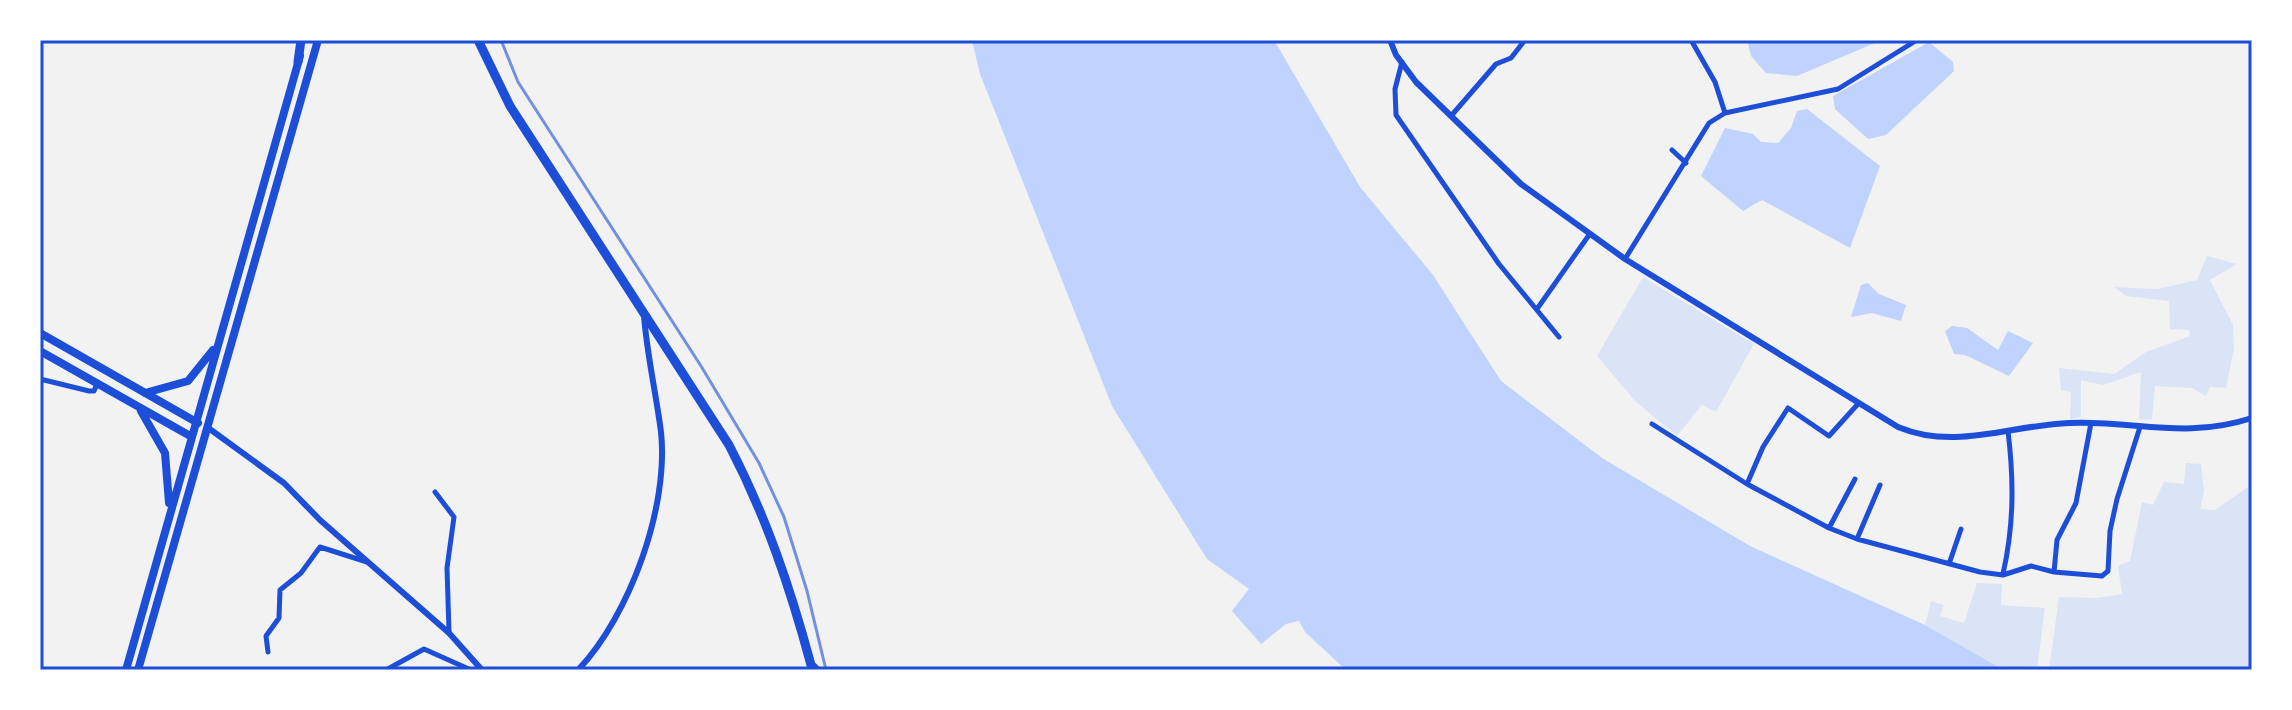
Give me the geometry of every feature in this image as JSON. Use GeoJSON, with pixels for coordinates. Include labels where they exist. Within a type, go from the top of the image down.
{"type":"FeatureCollection","features":[{"type":"Feature","properties":{"kind":"highway"},"geometry":{"type":"LineString","coordinates":[[298,62],[303,40]]}},
{"type":"Feature","properties":{"kind":"highway"},"geometry":{"type":"LineString","coordinates":[[478,40],[510,106],[729,445],[759,504],[785,571],[813,668]]}},
{"type":"Feature","properties":{"kind":"main road"},"geometry":{"type":"LineString","coordinates":[[138,670],[318,40]]}},
{"type":"Feature","properties":{"kind":"main road"},"geometry":{"type":"LineString","coordinates":[[126,670],[298,62]]}},
{"type":"Feature","properties":{"kind":"main road"},"geometry":{"type":"LineString","coordinates":[[145,393],[166,390],[195,376],[209,358],[223,328]]}},
{"type":"Feature","properties":{"kind":"main road"},"geometry":{"type":"LineString","coordinates":[[40,333],[206,427]]}},
{"type":"Feature","properties":{"kind":"main road"},"geometry":{"type":"LineString","coordinates":[[40,351],[138,408],[202,440]]}},
{"type":"Feature","properties":{"kind":"main road"},"geometry":{"type":"LineString","coordinates":[[138,408],[165,453],[169,517]]}},
{"type":"Feature","properties":{"kind":"street"},"geometry":{"type":"LineString","coordinates":[[1390,40],[1416,82],[1451,117],[1521,184],[1589,235],[1857,405],[1920,436],[1963,438],[2091,423],[2208,430],[2252,418]]}},
{"type":"Feature","properties":{"kind":"street"},"geometry":{"type":"LineString","coordinates":[[1451,117],[1496,64],[1511,58],[1525,40]]}},
{"type":"Feature","properties":{"kind":"street"},"geometry":{"type":"LineString","coordinates":[[1691,40],[1715,82],[1725,113]]}},
{"type":"Feature","properties":{"kind":"street"},"geometry":{"type":"LineString","coordinates":[[1625,259],[1709,123],[1725,113],[1838,89],[1917,40]]}},
{"type":"Feature","properties":{"kind":"street"},"geometry":{"type":"LineString","coordinates":[[1402,61],[1395,89],[1396,115],[1499,264],[1559,337]]}},
{"type":"Feature","properties":{"kind":"street"},"geometry":{"type":"LineString","coordinates":[[1672,150],[1686,163]]}},
{"type":"Feature","properties":{"kind":"street"},"geometry":{"type":"LineString","coordinates":[[1537,309],[1589,235]]}},
{"type":"Feature","properties":{"kind":"street"},"geometry":{"type":"LineString","coordinates":[[578,670],[626,596],[645,552],[656,504],[661,431],[648,364],[644,313]]}},
{"type":"Feature","properties":{"kind":"street"},"geometry":{"type":"LineString","coordinates":[[40,379],[89,391],[94,391],[97,384]]}},
{"type":"Feature","properties":{"kind":"street"},"geometry":{"type":"LineString","coordinates":[[1747,484],[1763,447],[1788,408],[1829,436],[1857,405]]}},
{"type":"Feature","properties":{"kind":"street"},"geometry":{"type":"LineString","coordinates":[[2054,572],[2057,540],[2076,503],[2091,423]]}},
{"type":"Feature","properties":{"kind":"street"},"geometry":{"type":"LineString","coordinates":[[1652,424],[1747,484],[1829,528],[1857,539],[2003,575],[2031,566],[2054,572],[2102,576],[2108,571],[2114,509],[2140,427]]}},
{"type":"Feature","properties":{"kind":"street"},"geometry":{"type":"LineString","coordinates":[[206,427],[284,483],[449,633],[482,670]]}},
{"type":"Feature","properties":{"kind":"street"},"geometry":{"type":"LineString","coordinates":[[2003,575],[2013,517],[2014,481],[2008,431]]}},
{"type":"Feature","properties":{"kind":"street"},"geometry":{"type":"LineString","coordinates":[[202,440],[221,440]]}},
{"type":"Feature","properties":{"kind":"street"},"geometry":{"type":"LineString","coordinates":[[1829,528],[1855,479]]}},
{"type":"Feature","properties":{"kind":"street"},"geometry":{"type":"LineString","coordinates":[[1857,539],[1880,485]]}},
{"type":"Feature","properties":{"kind":"street"},"geometry":{"type":"LineString","coordinates":[[435,492],[454,517],[447,568],[449,633]]}},
{"type":"Feature","properties":{"kind":"street"},"geometry":{"type":"LineString","coordinates":[[1949,564],[1961,529]]}},
{"type":"Feature","properties":{"kind":"street"},"geometry":{"type":"LineString","coordinates":[[268,652],[266,636],[279,618],[278,594],[301,573],[320,547],[369,563]]}},
{"type":"Feature","properties":{"kind":"street"},"geometry":{"type":"LineString","coordinates":[[386,670],[430,649],[471,670]]}},
{"type":"Feature","properties":{"kind":"shaded area"},"geometry":{"type":"Polygon","coordinates":[[[2207,256],[2237,264],[2210,280],[2233,325],[2234,348],[2226,388],[2210,387],[2206,396],[2192,388],[2155,386],[2152,420],[2139,419],[2141,372],[2103,385],[2081,380],[2081,417],[2070,419],[2071,392],[2061,390],[2059,368],[2114,374],[2146,352],[2190,336],[2189,330],[2170,329],[2169,301],[2126,296],[2114,287],[2157,289],[2197,280],[2207,256]]]}},
{"type":"Feature","properties":{"kind":"shaded area"},"geometry":{"type":"Polygon","coordinates":[[[1643,277],[1754,344],[1716,412],[1702,405],[1677,436],[1636,402],[1597,356],[1643,277]]]}},
{"type":"Feature","properties":{"kind":"shaded area"},"geometry":{"type":"Polygon","coordinates":[[[2186,463],[2201,464],[2204,491],[2200,509],[2215,510],[2252,484],[2252,670],[2049,670],[2059,597],[2097,598],[2122,594],[2118,566],[2130,561],[2142,502],[2153,505],[2164,482],[2184,484],[2186,463]]]}},
{"type":"Feature","properties":{"kind":"shaded area"},"geometry":{"type":"Polygon","coordinates":[[[1977,583],[2002,584],[2001,605],[2045,608],[2037,670],[2004,670],[1925,625],[1931,601],[1944,605],[1940,616],[1964,623],[1977,583]]]}},
{"type":"Feature","properties":{"kind":"water"},"geometry":{"type":"Polygon","coordinates":[[[972,40],[1274,40],[1360,187],[1433,275],[1501,381],[1602,458],[1750,546],[1925,625],[2004,670],[1346,670],[1305,632],[1299,621],[1286,624],[1261,644],[1232,611],[1249,589],[1207,559],[1112,406],[980,74],[972,40]]]}},
{"type":"Feature","properties":{"kind":"water"},"geometry":{"type":"Polygon","coordinates":[[[1747,40],[1882,40],[1797,76],[1766,73],[1751,56],[1747,40]]]}},
{"type":"Feature","properties":{"kind":"water"},"geometry":{"type":"Polygon","coordinates":[[[1929,42],[1953,62],[1954,71],[1886,135],[1868,139],[1835,109],[1833,96],[1929,42]]]}},
{"type":"Feature","properties":{"kind":"water"},"geometry":{"type":"Polygon","coordinates":[[[1807,109],[1880,166],[1850,248],[1762,200],[1743,211],[1701,176],[1725,128],[1753,134],[1761,142],[1778,143],[1791,128],[1797,111],[1807,109]]]}},
{"type":"Feature","properties":{"kind":"water"},"geometry":{"type":"Polygon","coordinates":[[[1868,283],[1879,294],[1906,305],[1901,321],[1872,313],[1851,317],[1861,285],[1868,283]]]}},
{"type":"Feature","properties":{"kind":"water"},"geometry":{"type":"Polygon","coordinates":[[[1952,326],[1967,328],[1998,350],[2008,331],[2033,343],[2009,376],[1965,355],[1954,354],[1945,331],[1952,326]]]}},
{"type":"Feature","properties":{"kind":"railway"},"geometry":{"type":"LineString","coordinates":[[501,40],[518,82],[701,366],[759,463],[784,517],[807,591],[826,670]]}}]}
